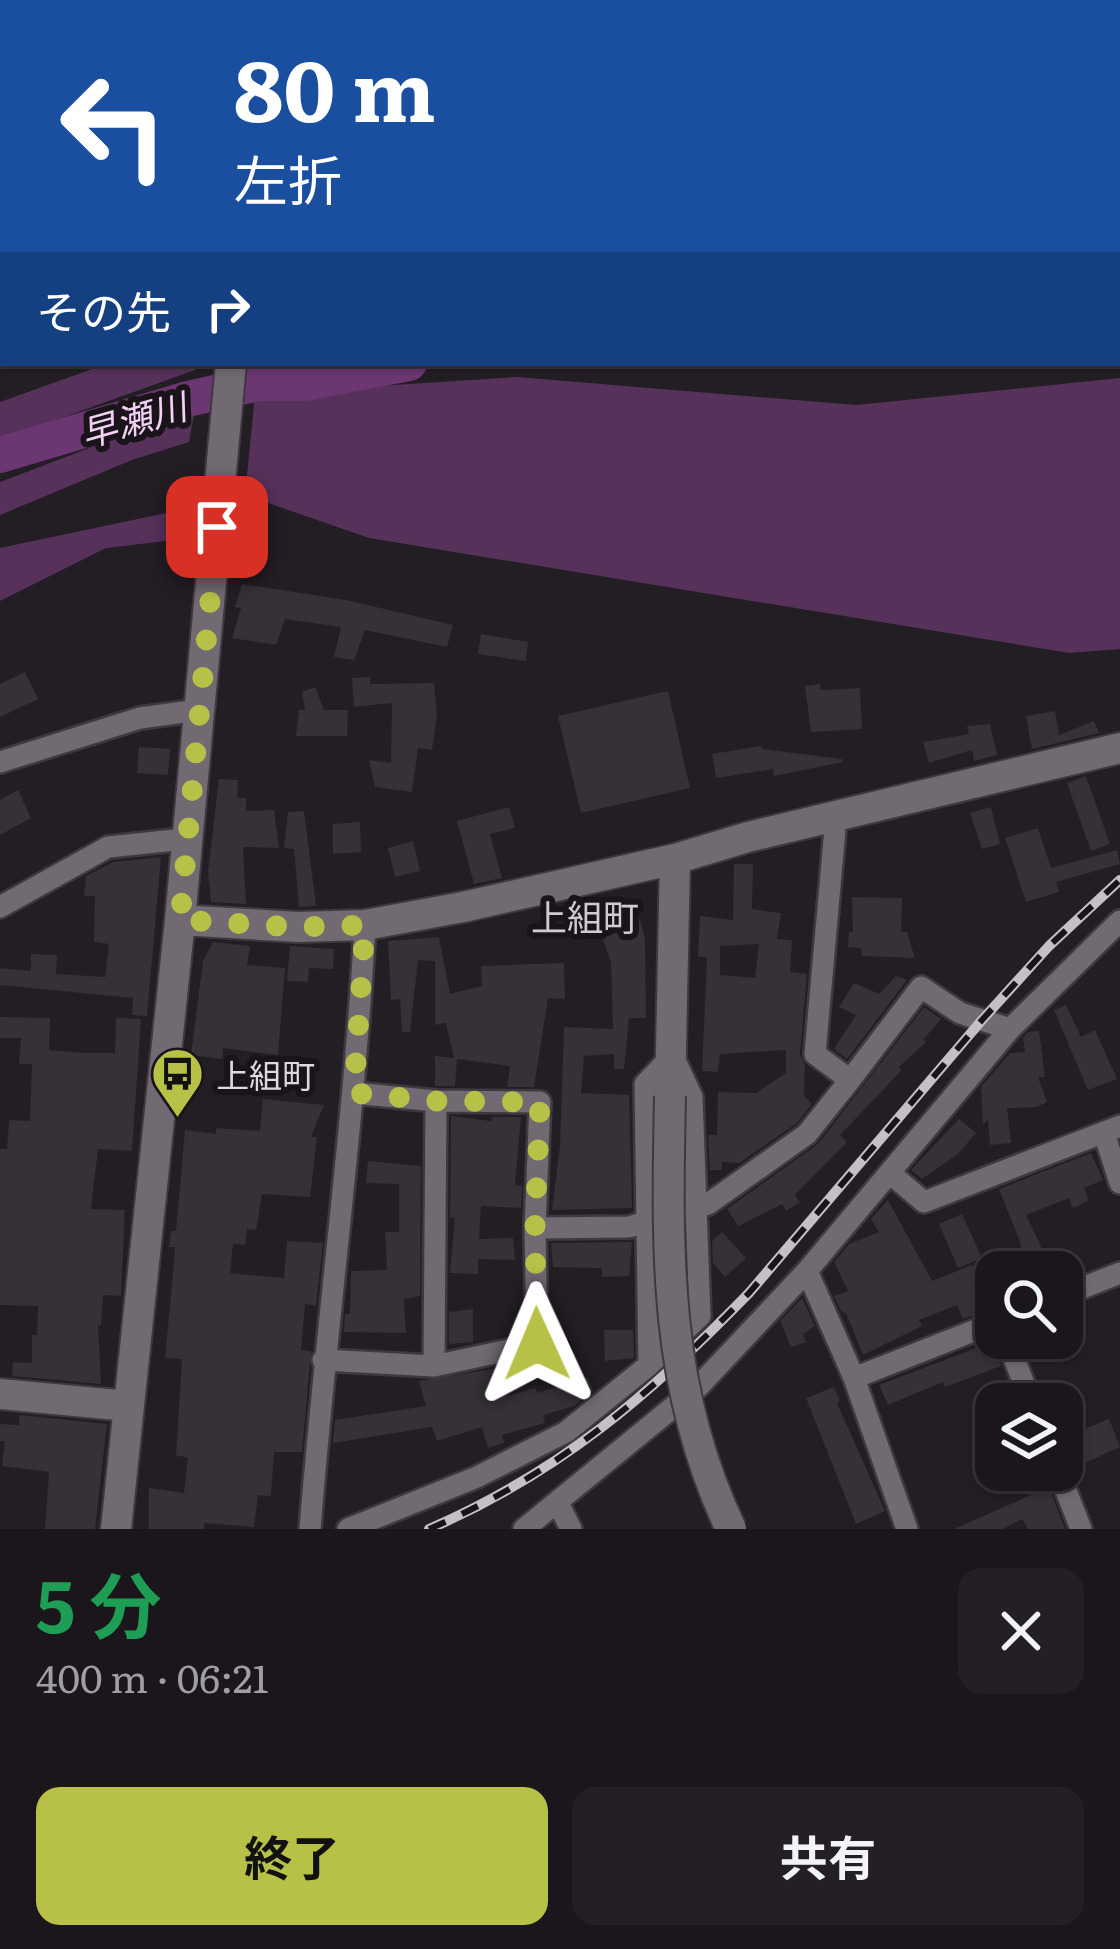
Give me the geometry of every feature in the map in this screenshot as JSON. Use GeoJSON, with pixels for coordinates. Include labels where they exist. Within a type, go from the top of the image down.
{"type":"FeatureCollection","features":[{"type":"Feature","properties":{"kind":"street"},"geometry":{"type":"LineString","coordinates":[[116,1529],[180,920],[230,366]]}},
{"type":"Feature","properties":{"kind":"street"},"geometry":{"type":"LineString","coordinates":[[0,762],[140,718],[199,710]]}},
{"type":"Feature","properties":{"kind":"street"},"geometry":{"type":"LineString","coordinates":[[180,920],[298,927],[365,925],[675,860],[748,837],[1120,748]]}},
{"type":"Feature","properties":{"kind":"street"},"geometry":{"type":"LineString","coordinates":[[836,818],[815,1054],[850,1080]]}},
{"type":"Feature","properties":{"kind":"street"},"geometry":{"type":"LineString","coordinates":[[0,907],[108,847],[184,839]]}},
{"type":"Feature","properties":{"kind":"street"},"geometry":{"type":"LineString","coordinates":[[675,860],[668,1270],[675,1352],[688,1416],[709,1483],[730,1529]]}},
{"type":"Feature","properties":{"kind":"street"},"geometry":{"type":"LineString","coordinates":[[524,1529],[699,1386],[891,1174],[1010,1029],[1120,921]]}},
{"type":"Feature","properties":{"kind":"street"},"geometry":{"type":"LineString","coordinates":[[310,1529],[323,1360],[354,1093],[365,925]]}},
{"type":"Feature","properties":{"kind":"street"},"geometry":{"type":"LineString","coordinates":[[535,1228],[629,1227],[698,1207],[807,1134],[921,987],[960,1013],[1010,1029]]}},
{"type":"Feature","properties":{"kind":"street"},"geometry":{"type":"LineString","coordinates":[[348,1529],[427,1500],[566,1432],[649,1365],[700,1316],[692,1096],[671,1054]]}},
{"type":"Feature","properties":{"kind":"street"},"geometry":{"type":"LineString","coordinates":[[649,1365],[646,1084],[671,1054]]}},
{"type":"Feature","properties":{"kind":"street"},"geometry":{"type":"LineString","coordinates":[[323,1360],[434,1366],[537,1344],[540,1102],[436,1101],[354,1093]]}},
{"type":"Feature","properties":{"kind":"street"},"geometry":{"type":"LineString","coordinates":[[434,1366],[436,1101]]}},
{"type":"Feature","properties":{"kind":"street"},"geometry":{"type":"LineString","coordinates":[[891,1174],[924,1202],[1112,1130],[1120,1183]]}},
{"type":"Feature","properties":{"kind":"street"},"geometry":{"type":"LineString","coordinates":[[807,1270],[854,1378],[907,1529]]}},
{"type":"Feature","properties":{"kind":"street"},"geometry":{"type":"LineString","coordinates":[[1083,1288],[1120,1273]]}},
{"type":"Feature","properties":{"kind":"street"},"geometry":{"type":"LineString","coordinates":[[854,1378],[975,1330]]}},
{"type":"Feature","properties":{"kind":"street"},"geometry":{"type":"LineString","coordinates":[[0,1394],[128,1406]]}},
{"type":"Feature","properties":{"kind":"street"},"geometry":{"type":"LineString","coordinates":[[1066,1491],[1081,1529]]}},
{"type":"Feature","properties":{"kind":"street"},"geometry":{"type":"LineString","coordinates":[[558,1502],[571,1529]]}},
{"type":"Feature","properties":{"kind":"shaded area"},"geometry":{"type":"Polygon","coordinates":[[[101,366],[196,366],[0,440],[0,402],[101,366]]]}},
{"type":"Feature","properties":{"kind":"shaded area"},"geometry":{"type":"Polygon","coordinates":[[[517,377],[856,405],[1120,378],[1120,649],[1069,653],[369,538],[245,495],[255,394],[517,377]]]}},
{"type":"Feature","properties":{"kind":"shaded area"},"geometry":{"type":"Polygon","coordinates":[[[195,408],[189,442],[132,460],[0,515],[0,482],[195,408]]]}},
{"type":"Feature","properties":{"kind":"shaded area"},"geometry":{"type":"Polygon","coordinates":[[[185,509],[183,539],[106,548],[0,601],[0,548],[185,509]]]}},
{"type":"Feature","properties":{"kind":"building"},"geometry":{"type":"Polygon","coordinates":[[[242,584],[346,600],[453,625],[447,647],[365,630],[354,660],[334,657],[341,627],[285,619],[276,645],[232,638],[242,584]]]}},
{"type":"Feature","properties":{"kind":"building"},"geometry":{"type":"Polygon","coordinates":[[[481,634],[528,642],[526,661],[478,654],[481,634]]]}},
{"type":"Feature","properties":{"kind":"building"},"geometry":{"type":"Polygon","coordinates":[[[25,672],[38,699],[0,717],[0,684],[25,672]]]}},
{"type":"Feature","properties":{"kind":"building"},"geometry":{"type":"Polygon","coordinates":[[[370,677],[370,684],[434,683],[437,714],[432,750],[418,748],[412,792],[375,787],[369,760],[391,763],[392,703],[354,707],[352,678],[370,677]]]}},
{"type":"Feature","properties":{"kind":"building"},"geometry":{"type":"Polygon","coordinates":[[[820,684],[821,690],[860,688],[862,729],[811,732],[805,686],[820,684]]]}},
{"type":"Feature","properties":{"kind":"building"},"geometry":{"type":"Polygon","coordinates":[[[315,687],[324,710],[348,710],[347,736],[296,736],[299,710],[305,710],[302,692],[315,687]]]}},
{"type":"Feature","properties":{"kind":"building"},"geometry":{"type":"Polygon","coordinates":[[[668,691],[690,788],[581,813],[558,716],[668,691]]]}},
{"type":"Feature","properties":{"kind":"building"},"geometry":{"type":"Polygon","coordinates":[[[1055,711],[1059,735],[1094,721],[1099,733],[1032,749],[1026,716],[1055,711]]]}},
{"type":"Feature","properties":{"kind":"building"},"geometry":{"type":"Polygon","coordinates":[[[990,724],[997,755],[974,761],[972,750],[929,763],[923,742],[969,734],[967,726],[990,724]]]}},
{"type":"Feature","properties":{"kind":"building"},"geometry":{"type":"Polygon","coordinates":[[[761,746],[843,762],[774,776],[773,769],[716,778],[712,754],[761,746]]]}},
{"type":"Feature","properties":{"kind":"building"},"geometry":{"type":"Polygon","coordinates":[[[139,747],[170,749],[168,775],[137,773],[139,747]]]}},
{"type":"Feature","properties":{"kind":"building"},"geometry":{"type":"Polygon","coordinates":[[[1086,776],[1110,844],[1091,851],[1067,783],[1086,776]]]}},
{"type":"Feature","properties":{"kind":"building"},"geometry":{"type":"Polygon","coordinates":[[[219,779],[238,780],[237,798],[246,798],[246,811],[274,810],[279,848],[243,847],[246,904],[211,902],[208,872],[219,779]]]}},
{"type":"Feature","properties":{"kind":"building"},"geometry":{"type":"Polygon","coordinates":[[[18,790],[31,818],[0,835],[0,800],[18,790]]]}},
{"type":"Feature","properties":{"kind":"building"},"geometry":{"type":"Polygon","coordinates":[[[509,807],[515,828],[490,834],[502,878],[474,884],[457,821],[509,807]]]}},
{"type":"Feature","properties":{"kind":"building"},"geometry":{"type":"Polygon","coordinates":[[[991,807],[1000,844],[982,849],[970,813],[991,807]]]}},
{"type":"Feature","properties":{"kind":"building"},"geometry":{"type":"Polygon","coordinates":[[[304,811],[316,906],[299,907],[294,849],[284,848],[288,812],[304,811]]]}},
{"type":"Feature","properties":{"kind":"building"},"geometry":{"type":"Polygon","coordinates":[[[360,822],[361,852],[333,854],[333,824],[360,822]]]}},
{"type":"Feature","properties":{"kind":"building"},"geometry":{"type":"Polygon","coordinates":[[[1038,828],[1051,868],[1117,850],[1120,864],[1056,882],[1059,892],[1026,902],[1005,838],[1038,828]]]}},
{"type":"Feature","properties":{"kind":"building"},"geometry":{"type":"Polygon","coordinates":[[[413,841],[420,871],[395,877],[388,848],[413,841]]]}},
{"type":"Feature","properties":{"kind":"building"},"geometry":{"type":"Polygon","coordinates":[[[161,857],[147,1016],[132,1015],[133,998],[0,985],[0,968],[31,971],[31,954],[57,955],[56,974],[105,977],[109,944],[94,942],[95,896],[84,896],[86,876],[113,862],[161,857]]]}},
{"type":"Feature","properties":{"kind":"building"},"geometry":{"type":"Polygon","coordinates":[[[734,864],[753,864],[752,909],[781,913],[777,939],[792,940],[790,972],[807,974],[800,1054],[805,1065],[804,1096],[812,1104],[797,1123],[739,1163],[722,1162],[722,1170],[710,1170],[708,1135],[717,1135],[718,1092],[756,1093],[786,1073],[786,1050],[720,1054],[718,1072],[702,1071],[707,957],[698,957],[700,916],[733,920],[734,864]],[[759,944],[720,946],[720,975],[755,978],[759,944]]]}},
{"type":"Feature","properties":{"kind":"building"},"geometry":{"type":"Polygon","coordinates":[[[852,897],[902,898],[901,932],[907,932],[915,958],[862,956],[861,948],[848,947],[849,932],[853,932],[852,897]]]}},
{"type":"Feature","properties":{"kind":"building"},"geometry":{"type":"Polygon","coordinates":[[[640,919],[645,939],[646,1018],[629,1018],[624,1069],[614,1069],[614,1054],[584,1056],[581,1093],[629,1095],[632,1208],[552,1210],[560,1146],[564,1027],[613,1029],[611,963],[600,931],[640,919]]]}},
{"type":"Feature","properties":{"kind":"building"},"geometry":{"type":"Polygon","coordinates":[[[439,937],[450,994],[482,986],[481,966],[564,963],[565,999],[548,998],[534,1087],[507,1087],[510,1066],[457,1059],[455,1086],[435,1086],[435,1056],[454,1058],[446,1023],[435,1025],[435,961],[418,960],[410,1032],[402,1032],[400,999],[391,1000],[388,941],[439,937]]]}},
{"type":"Feature","properties":{"kind":"building"},"geometry":{"type":"Polygon","coordinates":[[[213,942],[250,946],[247,965],[285,968],[278,1055],[223,1048],[222,1059],[191,1055],[203,961],[213,942]]]}},
{"type":"Feature","properties":{"kind":"building"},"geometry":{"type":"Polygon","coordinates":[[[290,946],[334,949],[333,969],[309,968],[308,982],[287,981],[290,946]]]}},
{"type":"Feature","properties":{"kind":"building"},"geometry":{"type":"Polygon","coordinates":[[[896,976],[907,980],[847,1059],[834,1049],[856,1015],[839,1007],[854,983],[879,994],[896,976]]]}},
{"type":"Feature","properties":{"kind":"building"},"geometry":{"type":"Polygon","coordinates":[[[1066,1005],[1081,1037],[1095,1030],[1117,1079],[1088,1090],[1054,1010],[1066,1005]]]}},
{"type":"Feature","properties":{"kind":"building"},"geometry":{"type":"Polygon","coordinates":[[[924,1007],[941,1019],[923,1040],[926,1042],[899,1067],[902,1070],[840,1135],[847,1142],[795,1195],[800,1202],[786,1211],[782,1204],[738,1226],[727,1209],[818,1144],[924,1007]]]}},
{"type":"Feature","properties":{"kind":"building"},"geometry":{"type":"Polygon","coordinates":[[[0,1017],[50,1018],[49,1050],[84,1053],[115,1053],[116,1018],[141,1019],[132,1151],[98,1149],[91,1209],[125,1210],[121,1296],[103,1295],[98,1325],[101,1384],[12,1376],[13,1362],[32,1363],[38,1306],[0,1305],[0,1149],[7,1149],[9,1120],[30,1121],[32,1064],[19,1064],[21,1038],[0,1038],[0,1017]]]}},
{"type":"Feature","properties":{"kind":"building"},"geometry":{"type":"Polygon","coordinates":[[[1039,1031],[1045,1077],[1038,1077],[1047,1102],[1007,1108],[1011,1143],[990,1145],[988,1119],[983,1125],[981,1087],[1010,1053],[1025,1052],[1023,1037],[1028,1032],[1039,1031]]]}},
{"type":"Feature","properties":{"kind":"building"},"geometry":{"type":"Polygon","coordinates":[[[263,1099],[324,1105],[311,1137],[317,1137],[310,1197],[262,1194],[256,1230],[247,1229],[245,1245],[233,1244],[230,1273],[284,1278],[287,1241],[323,1243],[316,1306],[305,1304],[301,1350],[311,1351],[302,1452],[274,1452],[271,1496],[258,1495],[254,1527],[204,1523],[204,1529],[149,1529],[149,1488],[184,1493],[188,1457],[176,1456],[182,1359],[165,1358],[175,1247],[169,1247],[171,1231],[176,1231],[185,1130],[260,1131],[263,1099]]]}},
{"type":"Feature","properties":{"kind":"building"},"geometry":{"type":"Polygon","coordinates":[[[451,1116],[491,1121],[492,1117],[521,1117],[515,1185],[522,1186],[521,1208],[481,1206],[479,1239],[513,1238],[515,1260],[478,1259],[478,1274],[450,1273],[455,1218],[450,1217],[451,1116]]]}},
{"type":"Feature","properties":{"kind":"building"},"geometry":{"type":"Polygon","coordinates":[[[959,1119],[976,1133],[958,1154],[922,1179],[911,1170],[959,1119]]]}},
{"type":"Feature","properties":{"kind":"building"},"geometry":{"type":"Polygon","coordinates":[[[1091,1153],[1103,1180],[1084,1188],[1089,1200],[1073,1208],[1069,1198],[1026,1215],[1043,1251],[1012,1251],[1022,1247],[999,1189],[1091,1153]]]}},
{"type":"Feature","properties":{"kind":"building"},"geometry":{"type":"Polygon","coordinates":[[[368,1161],[421,1166],[420,1296],[404,1299],[406,1333],[344,1332],[345,1314],[350,1314],[351,1271],[387,1270],[385,1232],[399,1232],[399,1184],[366,1183],[368,1161]]]}},
{"type":"Feature","properties":{"kind":"building"},"geometry":{"type":"Polygon","coordinates":[[[888,1200],[932,1281],[972,1265],[975,1314],[963,1319],[957,1305],[919,1320],[922,1326],[863,1355],[834,1296],[848,1291],[834,1262],[849,1244],[879,1232],[871,1219],[888,1200]]]}},
{"type":"Feature","properties":{"kind":"building"},"geometry":{"type":"Polygon","coordinates":[[[962,1214],[979,1251],[975,1261],[958,1268],[939,1224],[962,1214]]]}},
{"type":"Feature","properties":{"kind":"building"},"geometry":{"type":"Polygon","coordinates":[[[722,1232],[746,1258],[725,1277],[713,1263],[712,1241],[722,1232]]]}},
{"type":"Feature","properties":{"kind":"building"},"geometry":{"type":"Polygon","coordinates":[[[632,1242],[629,1276],[602,1277],[602,1268],[553,1267],[551,1243],[632,1242]]]}},
{"type":"Feature","properties":{"kind":"building"},"geometry":{"type":"Polygon","coordinates":[[[802,1298],[815,1326],[803,1334],[806,1342],[791,1347],[780,1321],[802,1298]]]}},
{"type":"Feature","properties":{"kind":"building"},"geometry":{"type":"Polygon","coordinates":[[[473,1309],[473,1342],[449,1344],[449,1312],[473,1309]]]}},
{"type":"Feature","properties":{"kind":"building"},"geometry":{"type":"Polygon","coordinates":[[[604,1330],[633,1330],[634,1358],[605,1361],[604,1330]]]}},
{"type":"Feature","properties":{"kind":"building"},"geometry":{"type":"Polygon","coordinates":[[[975,1348],[975,1359],[998,1359],[1001,1366],[945,1387],[943,1382],[888,1405],[879,1385],[975,1348]]]}},
{"type":"Feature","properties":{"kind":"building"},"geometry":{"type":"Polygon","coordinates":[[[498,1368],[507,1396],[535,1388],[537,1393],[588,1377],[593,1391],[574,1406],[543,1415],[545,1423],[502,1435],[504,1443],[488,1448],[482,1427],[437,1441],[432,1427],[333,1443],[335,1420],[426,1406],[419,1381],[498,1368]]]}},
{"type":"Feature","properties":{"kind":"building"},"geometry":{"type":"Polygon","coordinates":[[[834,1387],[885,1511],[856,1524],[806,1398],[834,1387]]]}},
{"type":"Feature","properties":{"kind":"building"},"geometry":{"type":"Polygon","coordinates":[[[19,1415],[107,1424],[95,1529],[45,1529],[49,1472],[2,1466],[5,1441],[0,1441],[0,1424],[19,1425],[19,1415]]]}},
{"type":"Feature","properties":{"kind":"building"},"geometry":{"type":"Polygon","coordinates":[[[1109,1419],[1120,1447],[1083,1464],[1083,1430],[1109,1419]]]}},
{"type":"Feature","properties":{"kind":"building"},"geometry":{"type":"Polygon","coordinates":[[[1040,1491],[1051,1491],[1065,1529],[1028,1529],[1022,1519],[1003,1529],[954,1529],[1040,1491]]]}},
{"type":"Feature","properties":{"kind":"waterway","name":"早瀬川"},"geometry":{"type":"LineString","coordinates":[[0,455],[258,383],[304,383],[393,366]]}},
{"type":"Feature","properties":{"kind":"railway"},"geometry":{"type":"LineString","coordinates":[[429,1529],[562,1456],[676,1365],[749,1293],[1049,946],[1120,880]]}},
{"type":"Feature","properties":{"kind":"place","name":"上組町"},"geometry":{"type":"Point","coordinates":[177,1119]}},
{"type":"Feature","properties":{"kind":"district","name":"上組町"},"geometry":{"type":"Point","coordinates":[585,915]}},
{"type":"Feature","properties":{"kind":"route"},"geometry":{"type":"LineString","coordinates":[[217,527],[184,839],[180,920],[298,927],[365,925],[354,1093],[436,1101],[540,1102],[537,1344]]}}]}
